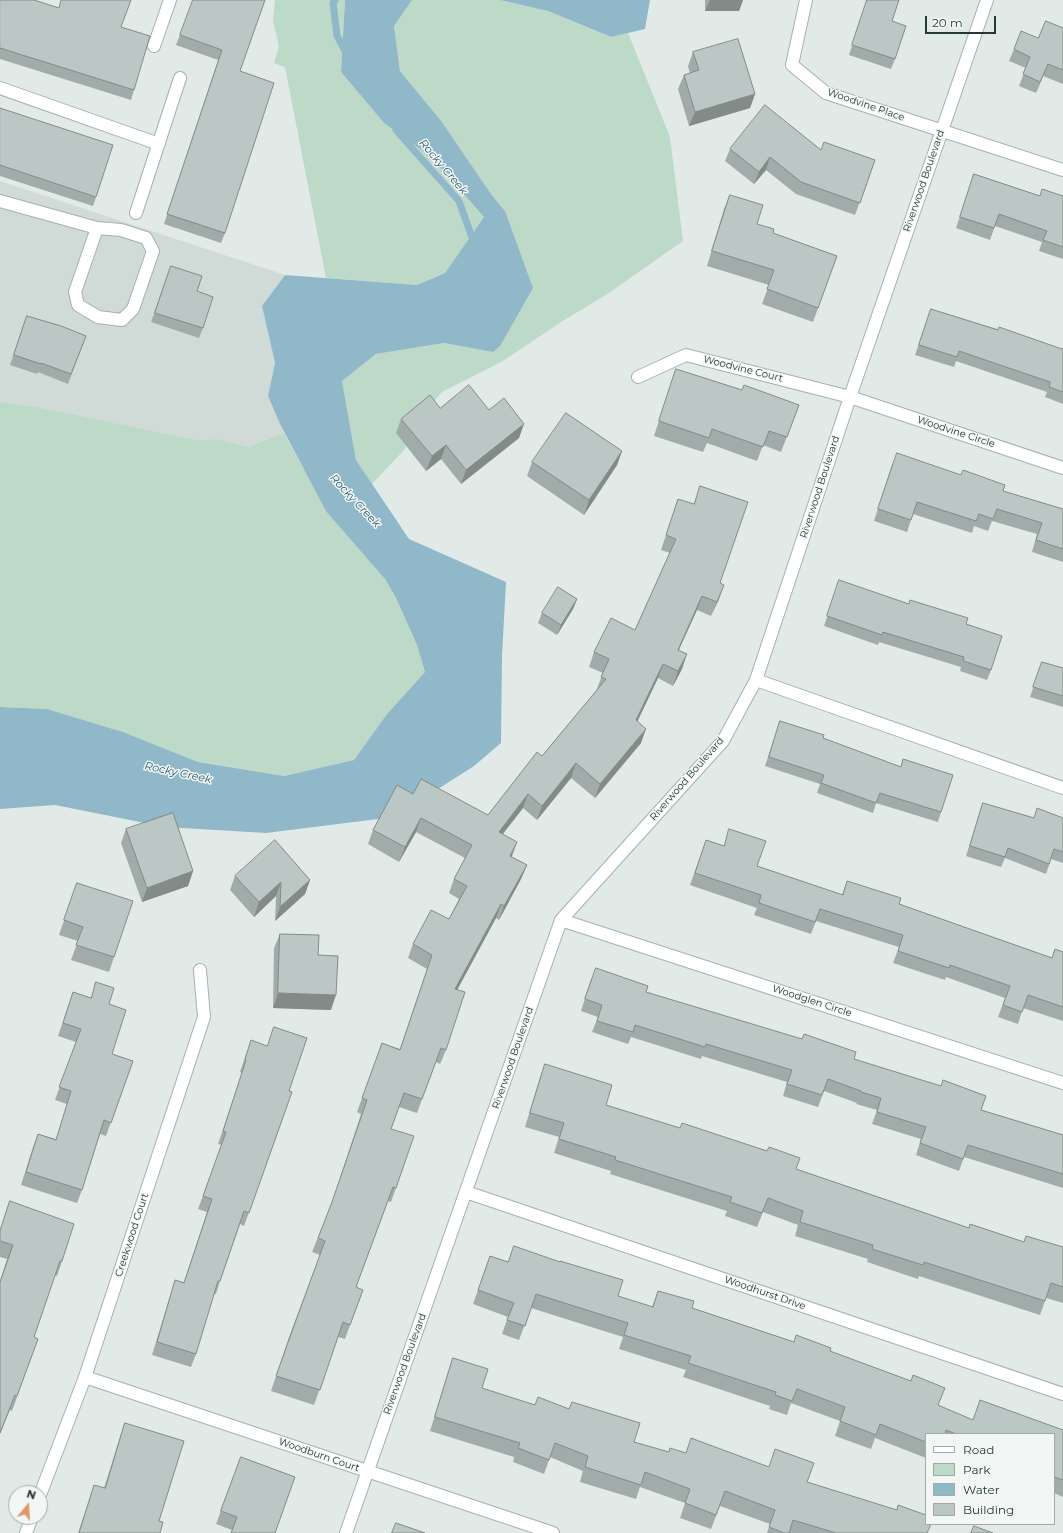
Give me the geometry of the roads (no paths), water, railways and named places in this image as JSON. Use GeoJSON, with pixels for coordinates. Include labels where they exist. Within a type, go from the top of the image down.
{"type":"FeatureCollection","features":[{"type":"Feature","properties":{"kind":"street"},"geometry":{"type":"LineString","coordinates":[[154,46],[170,0]]}},
{"type":"Feature","properties":{"kind":"street","name":"Woodvine Place"},"geometry":{"type":"LineString","coordinates":[[806,0],[792,65],[826,93],[942,130]]}},
{"type":"Feature","properties":{"kind":"street","name":"Riverwood Boulevard"},"geometry":{"type":"LineString","coordinates":[[346,1533],[561,920],[723,741],[756,680],[850,397],[988,0]]}},
{"type":"Feature","properties":{"kind":"street"},"geometry":{"type":"LineString","coordinates":[[136,213],[180,78]]}},
{"type":"Feature","properties":{"kind":"street"},"geometry":{"type":"LineString","coordinates":[[0,88],[159,144]]}},
{"type":"Feature","properties":{"kind":"street"},"geometry":{"type":"LineString","coordinates":[[942,130],[1063,170]]}},
{"type":"Feature","properties":{"kind":"street"},"geometry":{"type":"LineString","coordinates":[[0,201],[97,228],[121,230],[146,238],[153,251],[133,309],[122,320],[98,317],[78,305],[75,292],[97,228]]}},
{"type":"Feature","properties":{"kind":"street","name":"Woodvine Court"},"geometry":{"type":"LineString","coordinates":[[638,377],[686,355],[850,397]]}},
{"type":"Feature","properties":{"kind":"street","name":"Woodvine Circle"},"geometry":{"type":"LineString","coordinates":[[850,397],[1063,468]]}},
{"type":"Feature","properties":{"kind":"street"},"geometry":{"type":"LineString","coordinates":[[756,680],[1063,788]]}},
{"type":"Feature","properties":{"kind":"street","name":"Woodglen Circle"},"geometry":{"type":"LineString","coordinates":[[561,920],[1063,1083]]}},
{"type":"Feature","properties":{"kind":"street","name":"Creekwood Court"},"geometry":{"type":"LineString","coordinates":[[44,1485],[85,1376],[204,1017],[200,970]]}},
{"type":"Feature","properties":{"kind":"street","name":"Woodhurst Drive"},"geometry":{"type":"LineString","coordinates":[[466,1192],[1063,1394]]}},
{"type":"Feature","properties":{"kind":"street","name":"Woodburn Court"},"geometry":{"type":"LineString","coordinates":[[85,1376],[553,1533]]}},
{"type":"Feature","properties":{"kind":"water"},"geometry":{"type":"Polygon","coordinates":[[[345,0],[412,0],[394,26],[400,71],[442,122],[491,194],[505,211],[533,288],[500,346],[493,352],[444,343],[376,354],[342,381],[356,460],[409,539],[506,582],[502,656],[501,743],[474,766],[394,817],[266,833],[165,827],[55,805],[0,809],[0,707],[47,709],[123,732],[198,762],[284,776],[354,760],[387,714],[425,672],[417,645],[396,598],[385,579],[326,511],[280,424],[268,396],[275,363],[262,306],[285,275],[417,285],[445,273],[484,217],[431,157],[384,123],[341,72],[345,0]]]}},
{"type":"Feature","properties":{"kind":"water"},"geometry":{"type":"Polygon","coordinates":[[[500,0],[650,0],[645,29],[611,37],[548,11],[500,0]]]}},
{"type":"Feature","properties":{"kind":"waterway","name":"Rocky Creek"},"geometry":{"type":"LineString","coordinates":[[335,0],[333,3],[337,36],[347,54]]}},
{"type":"Feature","properties":{"kind":"waterway","name":"Rocky Creek"},"geometry":{"type":"LineString","coordinates":[[396,130],[459,201],[474,243]]}}]}
